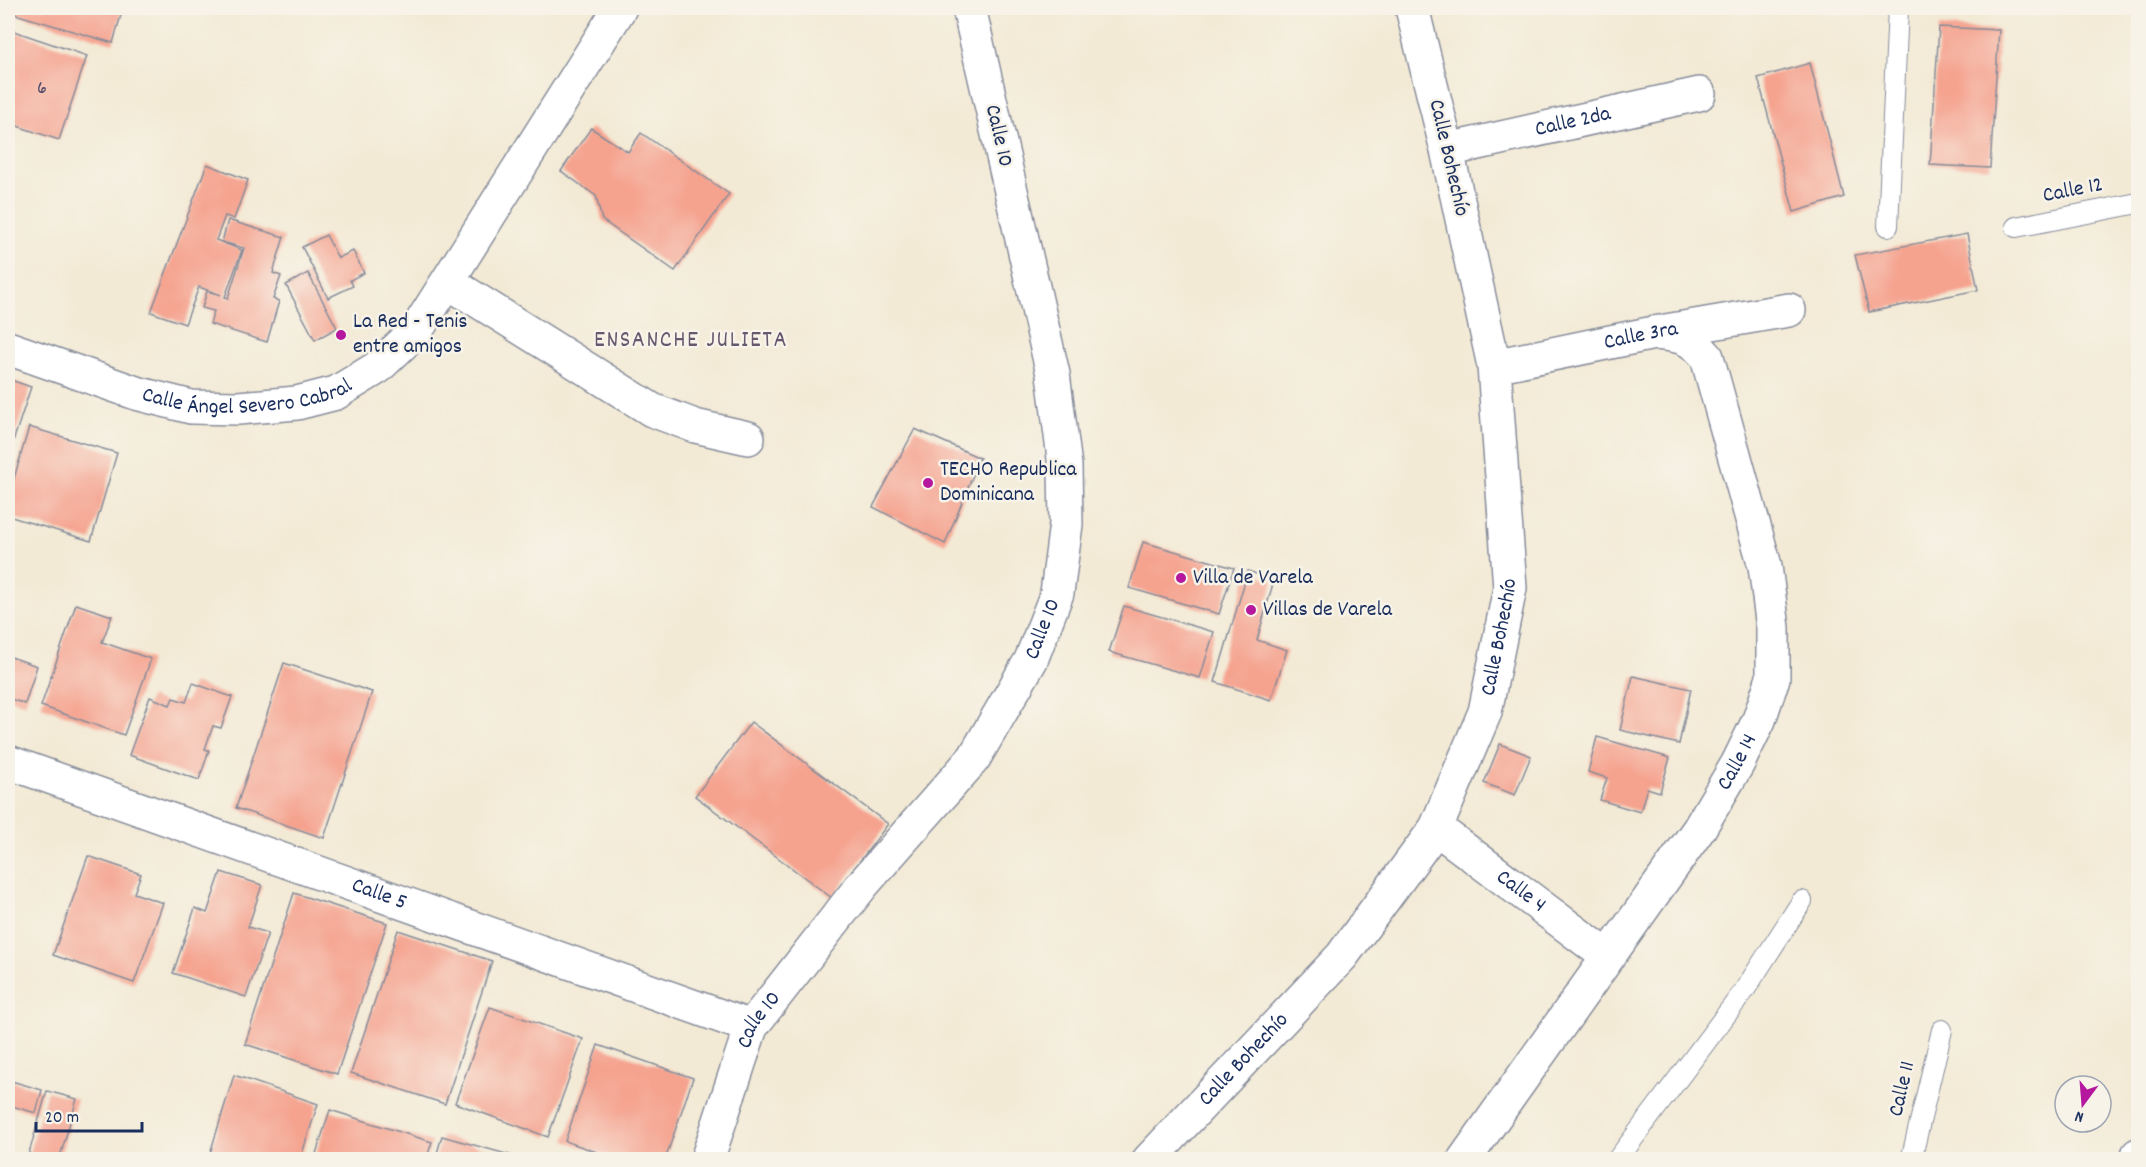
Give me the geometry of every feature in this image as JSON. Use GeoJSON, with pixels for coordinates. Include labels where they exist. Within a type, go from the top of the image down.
{"type":"FeatureCollection","features":[{"type":"Feature","properties":{"kind":"street","name":"Calle Ángel Severo Cabral"},"geometry":{"type":"LineString","coordinates":[[8,348],[136,393],[191,407],[238,408],[297,403],[336,393],[377,368],[416,331],[620,8]]}},
{"type":"Feature","properties":{"kind":"street","name":"Calle 10"},"geometry":{"type":"LineString","coordinates":[[707,1160],[751,1028],[863,884],[974,758],[1031,660],[1057,593],[1066,524],[1065,466],[1053,374],[969,8]]}},
{"type":"Feature","properties":{"kind":"street","name":"Calle Bohechío"},"geometry":{"type":"LineString","coordinates":[[1149,1160],[1342,956],[1436,828],[1485,712],[1510,588],[1494,366],[1447,150],[1412,8]]}},
{"type":"Feature","properties":{"kind":"street","name":"Calle 2da"},"geometry":{"type":"LineString","coordinates":[[1447,150],[1699,94]]}},
{"type":"Feature","properties":{"kind":"street"},"geometry":{"type":"LineString","coordinates":[[448,282],[652,410],[695,426],[748,438]]}},
{"type":"Feature","properties":{"kind":"street","name":"Calle 3ra"},"geometry":{"type":"LineString","coordinates":[[1494,366],[1654,333],[1789,310]]}},
{"type":"Feature","properties":{"kind":"street","name":"Calle 14"},"geometry":{"type":"LineString","coordinates":[[1464,1160],[1699,829],[1738,763],[1759,720],[1773,678],[1773,628],[1765,566],[1707,357],[1697,344],[1680,336],[1654,333]]}},
{"type":"Feature","properties":{"kind":"street","name":"Calle 5"},"geometry":{"type":"LineString","coordinates":[[8,762],[751,1028]]}},
{"type":"Feature","properties":{"kind":"street","name":"Calle 4"},"geometry":{"type":"LineString","coordinates":[[1436,828],[1607,956]]}},
{"type":"Feature","properties":{"kind":"street"},"geometry":{"type":"LineString","coordinates":[[2138,1160],[2139,1155]]}},
{"type":"Feature","properties":{"kind":"lane"},"geometry":{"type":"LineString","coordinates":[[1887,226],[1898,8]]}},
{"type":"Feature","properties":{"kind":"lane","name":"Calle 12"},"geometry":{"type":"LineString","coordinates":[[2016,227],[2139,203]]}},
{"type":"Feature","properties":{"kind":"lane"},"geometry":{"type":"LineString","coordinates":[[1617,1160],[1744,991],[1802,901]]}},
{"type":"Feature","properties":{"kind":"lane","name":"Calle 11"},"geometry":{"type":"LineString","coordinates":[[1911,1160],[1942,1030]]}},
{"type":"Feature","properties":{"kind":"building"},"geometry":{"type":"Polygon","coordinates":[[[8,8],[123,8],[113,43],[8,12],[8,8]]]}},
{"type":"Feature","properties":{"kind":"building"},"geometry":{"type":"Polygon","coordinates":[[[1939,27],[1999,30],[1990,168],[1930,165],[1939,27]]]}},
{"type":"Feature","properties":{"kind":"building"},"geometry":{"type":"Polygon","coordinates":[[[8,29],[87,56],[59,140],[8,123],[8,29]]]}},
{"type":"Feature","properties":{"kind":"building"},"geometry":{"type":"Polygon","coordinates":[[[1810,63],[1844,197],[1794,212],[1758,78],[1810,63]]]}},
{"type":"Feature","properties":{"kind":"building"},"geometry":{"type":"Polygon","coordinates":[[[591,128],[628,152],[641,133],[729,194],[675,271],[602,220],[596,196],[561,171],[591,128]]]}},
{"type":"Feature","properties":{"kind":"building"},"geometry":{"type":"Polygon","coordinates":[[[207,164],[248,180],[234,219],[225,216],[216,240],[242,250],[225,297],[228,298],[244,248],[222,242],[228,220],[284,237],[273,273],[281,276],[273,299],[279,301],[267,342],[210,324],[214,311],[202,308],[207,291],[221,295],[199,287],[185,324],[151,312],[207,164]]]}},
{"type":"Feature","properties":{"kind":"building"},"geometry":{"type":"Polygon","coordinates":[[[1967,234],[1978,290],[1869,312],[1855,255],[1967,234]]]}},
{"type":"Feature","properties":{"kind":"building"},"geometry":{"type":"Polygon","coordinates":[[[326,235],[338,258],[353,251],[364,273],[350,280],[353,286],[328,298],[302,247],[326,235]]]}},
{"type":"Feature","properties":{"kind":"building"},"geometry":{"type":"Polygon","coordinates":[[[308,273],[337,328],[315,340],[286,285],[308,273]]]}},
{"type":"Feature","properties":{"kind":"building"},"geometry":{"type":"Polygon","coordinates":[[[8,379],[31,387],[8,457],[8,379]]]}},
{"type":"Feature","properties":{"kind":"building"},"geometry":{"type":"Polygon","coordinates":[[[29,427],[117,453],[91,541],[8,516],[8,499],[29,427]]]}},
{"type":"Feature","properties":{"kind":"building","name":"TECHO Republica Dominicana"},"geometry":{"type":"Polygon","coordinates":[[[915,429],[980,458],[945,544],[873,507],[915,429]]]}},
{"type":"Feature","properties":{"kind":"building","name":"Villa de Varela"},"geometry":{"type":"Polygon","coordinates":[[[1143,542],[1234,568],[1219,614],[1129,588],[1143,542]]]}},
{"type":"Feature","properties":{"kind":"building","name":"Villas de Varela"},"geometry":{"type":"Polygon","coordinates":[[[1248,571],[1274,580],[1257,640],[1287,650],[1271,700],[1215,682],[1248,571]]]}},
{"type":"Feature","properties":{"kind":"building"},"geometry":{"type":"Polygon","coordinates":[[[76,604],[112,616],[102,642],[151,659],[124,735],[41,706],[76,604]]]}},
{"type":"Feature","properties":{"kind":"building","name":"Villas de Varela"},"geometry":{"type":"Polygon","coordinates":[[[1124,606],[1214,632],[1200,678],[1109,652],[1124,606]]]}},
{"type":"Feature","properties":{"kind":"building"},"geometry":{"type":"Polygon","coordinates":[[[8,656],[37,666],[25,704],[8,698],[8,656]]]}},
{"type":"Feature","properties":{"kind":"building"},"geometry":{"type":"Polygon","coordinates":[[[284,663],[372,692],[324,838],[236,808],[284,663]]]}},
{"type":"Feature","properties":{"kind":"building"},"geometry":{"type":"Polygon","coordinates":[[[1633,676],[1691,689],[1679,744],[1620,730],[1633,676]]]}},
{"type":"Feature","properties":{"kind":"building"},"geometry":{"type":"Polygon","coordinates":[[[193,683],[232,697],[221,728],[213,726],[205,749],[209,751],[199,780],[129,755],[150,697],[170,705],[173,698],[186,702],[193,683]]]}},
{"type":"Feature","properties":{"kind":"building"},"geometry":{"type":"Polygon","coordinates":[[[751,722],[888,824],[832,898],[695,796],[751,722]]]}},
{"type":"Feature","properties":{"kind":"building"},"geometry":{"type":"Polygon","coordinates":[[[1597,737],[1670,758],[1660,792],[1647,788],[1640,812],[1600,800],[1607,778],[1588,772],[1597,737]]]}},
{"type":"Feature","properties":{"kind":"building"},"geometry":{"type":"Polygon","coordinates":[[[1500,744],[1531,756],[1515,795],[1484,783],[1500,744]]]}},
{"type":"Feature","properties":{"kind":"building"},"geometry":{"type":"Polygon","coordinates":[[[88,856],[141,874],[134,893],[163,903],[134,983],[53,955],[88,856]]]}},
{"type":"Feature","properties":{"kind":"building"},"geometry":{"type":"Polygon","coordinates":[[[221,872],[262,885],[248,927],[268,933],[246,997],[173,973],[195,908],[207,913],[221,872]]]}},
{"type":"Feature","properties":{"kind":"building"},"geometry":{"type":"Polygon","coordinates":[[[294,893],[387,923],[337,1074],[245,1044],[294,893]]]}},
{"type":"Feature","properties":{"kind":"building"},"geometry":{"type":"Polygon","coordinates":[[[398,930],[492,961],[445,1104],[351,1073],[398,930]]]}},
{"type":"Feature","properties":{"kind":"building"},"geometry":{"type":"Polygon","coordinates":[[[490,1007],[583,1039],[548,1137],[455,1103],[490,1007]]]}},
{"type":"Feature","properties":{"kind":"building"},"geometry":{"type":"Polygon","coordinates":[[[598,1045],[693,1078],[665,1160],[620,1160],[565,1141],[598,1045]]]}},
{"type":"Feature","properties":{"kind":"building"},"geometry":{"type":"Polygon","coordinates":[[[234,1075],[318,1104],[300,1160],[208,1160],[234,1075]]]}},
{"type":"Feature","properties":{"kind":"building"},"geometry":{"type":"Polygon","coordinates":[[[8,1080],[42,1090],[36,1113],[8,1105],[8,1080]]]}},
{"type":"Feature","properties":{"kind":"building"},"geometry":{"type":"Polygon","coordinates":[[[47,1091],[77,1099],[59,1160],[27,1160],[47,1091]]]}},
{"type":"Feature","properties":{"kind":"building"},"geometry":{"type":"Polygon","coordinates":[[[330,1110],[432,1142],[426,1160],[314,1160],[330,1110]]]}},
{"type":"Feature","properties":{"kind":"building"},"geometry":{"type":"Polygon","coordinates":[[[442,1136],[524,1159],[435,1160],[442,1136]]]}},
{"type":"Feature","properties":{"kind":"place","name":"La Red - Tenis entre amigos"},"geometry":{"type":"Point","coordinates":[341,335]}},
{"type":"Feature","properties":{"kind":"place","name":"TECHO Republica Dominicana"},"geometry":{"type":"Point","coordinates":[928,483]}},
{"type":"Feature","properties":{"kind":"place","name":"Villa de Varela"},"geometry":{"type":"Point","coordinates":[1181,578]}},
{"type":"Feature","properties":{"kind":"place","name":"Villas de Varela"},"geometry":{"type":"Point","coordinates":[1251,610]}},
{"type":"Feature","properties":{"kind":"district","name":"ENSANCHE JULIETA"},"geometry":{"type":"Point","coordinates":[691,341]}}]}
